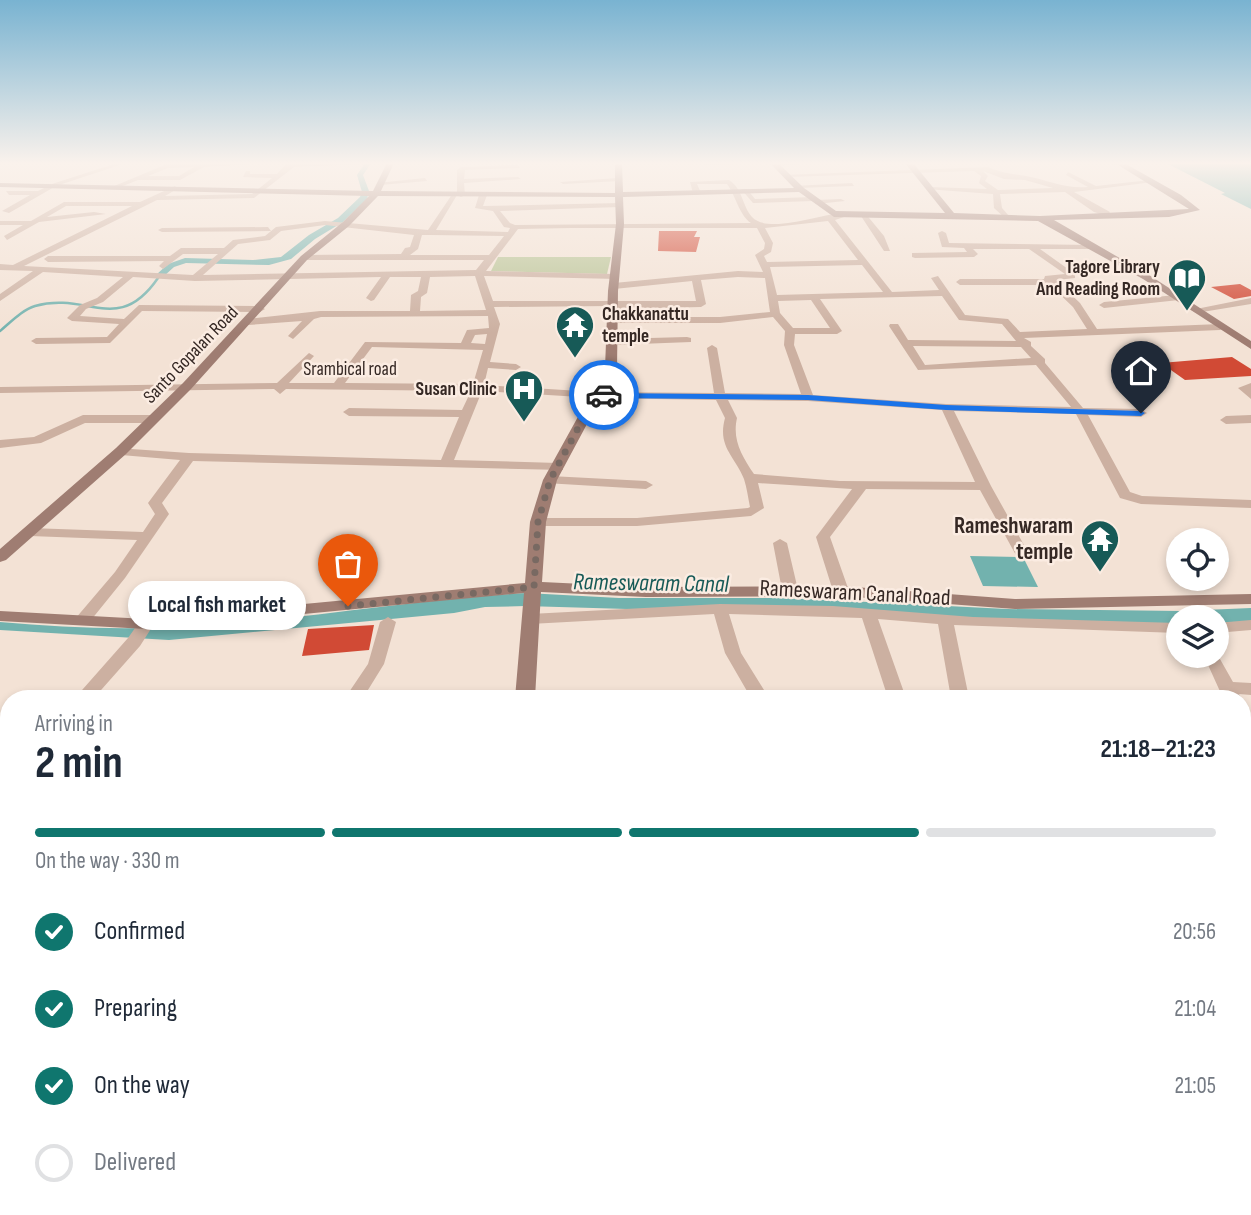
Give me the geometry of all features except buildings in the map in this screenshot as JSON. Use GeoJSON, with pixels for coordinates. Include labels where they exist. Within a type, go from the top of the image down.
{"type":"FeatureCollection","features":[{"type":"Feature","properties":{"kind":"street"},"geometry":{"type":"LineString","coordinates":[[33,220],[63,220]]}},
{"type":"Feature","properties":{"kind":"street"},"geometry":{"type":"LineString","coordinates":[[7,238],[37,220]]}},
{"type":"Feature","properties":{"kind":"street"},"geometry":{"type":"LineString","coordinates":[[13,268],[91,232],[111,220]]}},
{"type":"Feature","properties":{"kind":"street","name":"Santo Gopalan Road"},"geometry":{"type":"LineString","coordinates":[[0,557],[121,451],[187,386],[339,220]]}},
{"type":"Feature","properties":{"kind":"street"},"geometry":{"type":"LineString","coordinates":[[430,233],[439,220]]}},
{"type":"Feature","properties":{"kind":"street"},"geometry":{"type":"LineString","coordinates":[[503,220],[513,230]]}},
{"type":"Feature","properties":{"kind":"street"},"geometry":{"type":"LineString","coordinates":[[525,690],[538,522],[550,480],[611,368],[620,220]]}},
{"type":"Feature","properties":{"kind":"street"},"geometry":{"type":"LineString","coordinates":[[679,220],[680,226]]}},
{"type":"Feature","properties":{"kind":"street"},"geometry":{"type":"LineString","coordinates":[[704,220],[707,226]]}},
{"type":"Feature","properties":{"kind":"street"},"geometry":{"type":"LineString","coordinates":[[751,220],[759,225],[769,243],[768,250],[759,255],[767,270],[775,314],[790,331],[789,345],[808,398]]}},
{"type":"Feature","properties":{"kind":"street"},"geometry":{"type":"LineString","coordinates":[[162,230],[279,229],[335,223],[430,233],[513,230],[560,225],[759,225],[810,220]]}},
{"type":"Feature","properties":{"kind":"street"},"geometry":{"type":"LineString","coordinates":[[838,220],[890,295]]}},
{"type":"Feature","properties":{"kind":"street"},"geometry":{"type":"LineString","coordinates":[[866,220],[887,249]]}},
{"type":"Feature","properties":{"kind":"street"},"geometry":{"type":"LineString","coordinates":[[1042,220],[1146,277],[1251,346]]}},
{"type":"Feature","properties":{"kind":"street"},"geometry":{"type":"LineString","coordinates":[[560,225],[560,235]]}},
{"type":"Feature","properties":{"kind":"street"},"geometry":{"type":"LineString","coordinates":[[195,278],[236,242],[267,238],[279,229]]}},
{"type":"Feature","properties":{"kind":"street"},"geometry":{"type":"LineString","coordinates":[[22,237],[35,230],[49,230]]}},
{"type":"Feature","properties":{"kind":"street"},"geometry":{"type":"LineString","coordinates":[[480,273],[513,230]]}},
{"type":"Feature","properties":{"kind":"street"},"geometry":{"type":"LineString","coordinates":[[63,231],[91,232]]}},
{"type":"Feature","properties":{"kind":"street"},"geometry":{"type":"LineString","coordinates":[[391,238],[401,232]]}},
{"type":"Feature","properties":{"kind":"street"},"geometry":{"type":"LineString","coordinates":[[404,257],[408,250],[414,249],[419,233]]}},
{"type":"Feature","properties":{"kind":"street"},"geometry":{"type":"LineString","coordinates":[[942,233],[945,245],[1093,247]]}},
{"type":"Feature","properties":{"kind":"street"},"geometry":{"type":"LineString","coordinates":[[368,258],[382,244]]}},
{"type":"Feature","properties":{"kind":"street"},"geometry":{"type":"LineString","coordinates":[[915,255],[974,254],[966,246]]}},
{"type":"Feature","properties":{"kind":"street"},"geometry":{"type":"LineString","coordinates":[[1032,247],[1051,262],[1060,264],[1072,276],[1048,278],[1077,305],[1094,332]]}},
{"type":"Feature","properties":{"kind":"street"},"geometry":{"type":"LineString","coordinates":[[153,276],[170,258],[181,251],[219,257]]}},
{"type":"Feature","properties":{"kind":"street"},"geometry":{"type":"LineString","coordinates":[[35,258],[170,258]]}},
{"type":"Feature","properties":{"kind":"street"},"geometry":{"type":"LineString","coordinates":[[304,258],[492,258]]}},
{"type":"Feature","properties":{"kind":"street"},"geometry":{"type":"LineString","coordinates":[[0,267],[195,278],[480,273],[615,282],[696,279],[865,262]]}},
{"type":"Feature","properties":{"kind":"street"},"geometry":{"type":"LineString","coordinates":[[243,278],[246,264]]}},
{"type":"Feature","properties":{"kind":"street"},"geometry":{"type":"LineString","coordinates":[[0,298],[42,269]]}},
{"type":"Feature","properties":{"kind":"street"},"geometry":{"type":"LineString","coordinates":[[993,272],[1002,282]]}},
{"type":"Feature","properties":{"kind":"street"},"geometry":{"type":"LineString","coordinates":[[446,464],[478,387],[495,324],[480,273]]}},
{"type":"Feature","properties":{"kind":"street"},"geometry":{"type":"LineString","coordinates":[[127,322],[72,318],[100,300],[131,274]]}},
{"type":"Feature","properties":{"kind":"street"},"geometry":{"type":"LineString","coordinates":[[415,314],[414,299],[422,293],[426,274]]}},
{"type":"Feature","properties":{"kind":"street"},"geometry":{"type":"LineString","coordinates":[[371,298],[386,276]]}},
{"type":"Feature","properties":{"kind":"street"},"geometry":{"type":"LineString","coordinates":[[935,278],[962,318],[1006,321],[1023,340],[1079,410],[1125,495],[1132,499],[1251,504]]}},
{"type":"Feature","properties":{"kind":"street"},"geometry":{"type":"LineString","coordinates":[[293,336],[312,317],[320,313],[415,314],[489,308],[614,309],[701,304],[696,279]]}},
{"type":"Feature","properties":{"kind":"street"},"geometry":{"type":"LineString","coordinates":[[960,282],[1052,282]]}},
{"type":"Feature","properties":{"kind":"street"},"geometry":{"type":"LineString","coordinates":[[774,298],[945,293]]}},
{"type":"Feature","properties":{"kind":"street"},"geometry":{"type":"LineString","coordinates":[[790,331],[837,331],[814,298]]}},
{"type":"Feature","properties":{"kind":"street"},"geometry":{"type":"LineString","coordinates":[[1104,305],[1176,298]]}},
{"type":"Feature","properties":{"kind":"street"},"geometry":{"type":"LineString","coordinates":[[1196,310],[1251,301]]}},
{"type":"Feature","properties":{"kind":"street"},"geometry":{"type":"LineString","coordinates":[[36,341],[110,340],[139,308],[260,309]]}},
{"type":"Feature","properties":{"kind":"street"},"geometry":{"type":"LineString","coordinates":[[614,309],[720,320],[775,314]]}},
{"type":"Feature","properties":{"kind":"street"},"geometry":{"type":"LineString","coordinates":[[248,322],[312,317]]}},
{"type":"Feature","properties":{"kind":"street"},"geometry":{"type":"LineString","coordinates":[[894,326],[922,369],[1041,361]]}},
{"type":"Feature","properties":{"kind":"street"},"geometry":{"type":"LineString","coordinates":[[905,343],[1023,340],[1094,332],[1220,327]]}},
{"type":"Feature","properties":{"kind":"street"},"geometry":{"type":"LineString","coordinates":[[84,331],[118,330]]}},
{"type":"Feature","properties":{"kind":"street"},"geometry":{"type":"LineString","coordinates":[[465,346],[471,332],[493,331]]}},
{"type":"Feature","properties":{"kind":"street"},"geometry":{"type":"LineString","coordinates":[[613,342],[687,340]]}},
{"type":"Feature","properties":{"kind":"street"},"geometry":{"type":"LineString","coordinates":[[337,386],[369,344],[489,346]]}},
{"type":"Feature","properties":{"kind":"street"},"geometry":{"type":"LineString","coordinates":[[538,522],[637,523],[751,512],[757,508],[750,478],[734,454],[728,430],[731,418],[720,396],[712,348]]}},
{"type":"Feature","properties":{"kind":"street"},"geometry":{"type":"LineString","coordinates":[[280,390],[309,356]]}},
{"type":"Feature","properties":{"kind":"street"},"geometry":{"type":"LineString","coordinates":[[485,365],[516,367]]}},
{"type":"Feature","properties":{"kind":"street","name":"Srambical road"},"geometry":{"type":"LineString","coordinates":[[0,390],[187,386],[280,390],[337,386],[478,387],[596,395],[808,398],[946,407],[1141,413]]}},
{"type":"Feature","properties":{"kind":"street"},"geometry":{"type":"LineString","coordinates":[[1251,386],[1244,388],[1251,396]]}},
{"type":"Feature","properties":{"kind":"street"},"geometry":{"type":"LineString","coordinates":[[946,407],[984,486],[1022,554]]}},
{"type":"Feature","properties":{"kind":"street"},"geometry":{"type":"LineString","coordinates":[[349,412],[466,414]]}},
{"type":"Feature","properties":{"kind":"street"},"geometry":{"type":"LineString","coordinates":[[0,444],[37,440],[83,419],[153,419]]}},
{"type":"Feature","properties":{"kind":"street"},"geometry":{"type":"LineString","coordinates":[[1226,420],[1251,419]]}},
{"type":"Feature","properties":{"kind":"street"},"geometry":{"type":"LineString","coordinates":[[121,451],[189,457],[558,467]]}},
{"type":"Feature","properties":{"kind":"street"},"geometry":{"type":"LineString","coordinates":[[81,622],[162,514],[155,503],[189,457]]}},
{"type":"Feature","properties":{"kind":"street"},"geometry":{"type":"LineString","coordinates":[[750,478],[862,485],[984,486]]}},
{"type":"Feature","properties":{"kind":"street"},"geometry":{"type":"LineString","coordinates":[[550,480],[646,485]]}},
{"type":"Feature","properties":{"kind":"street"},"geometry":{"type":"LineString","coordinates":[[841,591],[822,537],[862,485]]}},
{"type":"Feature","properties":{"kind":"street"},"geometry":{"type":"LineString","coordinates":[[30,532],[147,536]]}},
{"type":"Feature","properties":{"kind":"street"},"geometry":{"type":"LineString","coordinates":[[780,543],[790,590]]}},
{"type":"Feature","properties":{"kind":"street"},"geometry":{"type":"LineString","coordinates":[[0,616],[146,624],[533,588],[646,592],[841,591],[1015,604],[1251,599]]}},
{"type":"Feature","properties":{"kind":"street"},"geometry":{"type":"LineString","coordinates":[[720,609],[733,653],[755,690]]}},
{"type":"Feature","properties":{"kind":"street","name":"Rameswaram Canal Road"},"geometry":{"type":"LineString","coordinates":[[530,617],[720,609],[869,613],[945,620],[1166,628]]}},
{"type":"Feature","properties":{"kind":"street"},"geometry":{"type":"LineString","coordinates":[[869,613],[894,690]]}},
{"type":"Feature","properties":{"kind":"street"},"geometry":{"type":"LineString","coordinates":[[945,620],[958,690]]}},
{"type":"Feature","properties":{"kind":"street"},"geometry":{"type":"LineString","coordinates":[[359,690],[376,664],[388,622]]}},
{"type":"Feature","properties":{"kind":"street"},"geometry":{"type":"LineString","coordinates":[[91,690],[134,642],[146,624]]}},
{"type":"Feature","properties":{"kind":"street"},"geometry":{"type":"LineString","coordinates":[[1229,627],[1251,625]]}},
{"type":"Feature","properties":{"kind":"street"},"geometry":{"type":"LineString","coordinates":[[1218,668],[1229,690]]}},
{"type":"Feature","properties":{"kind":"green space"},"geometry":{"type":"Polygon","coordinates":[[[498,257],[611,257],[607,274],[491,271],[498,257]]]}},
{"type":"Feature","properties":{"kind":"water"},"geometry":{"type":"Polygon","coordinates":[[[970,556],[1023,557],[1038,587],[983,586],[970,556]]]}},
{"type":"Feature","properties":{"kind":"water"},"geometry":{"type":"Polygon","coordinates":[[[526,593],[619,598],[788,598],[1007,609],[1166,611],[1166,625],[525,606],[485,607],[454,613],[169,640],[0,630],[0,622],[108,628],[240,623],[526,593]]]}},
{"type":"Feature","properties":{"kind":"water"},"geometry":{"type":"Polygon","coordinates":[[[1251,608],[1251,621],[1229,623],[1229,609],[1251,608]]]}},
{"type":"Feature","properties":{"kind":"waterway"},"geometry":{"type":"LineString","coordinates":[[160,275],[171,265],[185,261],[201,259],[253,263],[288,258],[312,237],[341,220]]}},
{"type":"Feature","properties":{"kind":"waterway"},"geometry":{"type":"LineString","coordinates":[[0,331],[21,313],[35,306],[71,303],[115,308],[129,305],[143,295],[158,278]]}},
{"type":"Feature","properties":{"kind":"way so far"},"geometry":{"type":"LineString","coordinates":[[348,606],[534,587],[538,522],[550,480],[596,395],[604,395]]}},
{"type":"Feature","properties":{"kind":"place","name":"Tagore Library And Reading Room"},"geometry":{"type":"Point","coordinates":[1187,312]}},
{"type":"Feature","properties":{"kind":"place","name":"Chakkanattu temple"},"geometry":{"type":"Point","coordinates":[575,359]}},
{"type":"Feature","properties":{"kind":"place","name":"Susan Clinic"},"geometry":{"type":"Point","coordinates":[524,423]}},
{"type":"Feature","properties":{"kind":"place","name":"Rameshwaram temple"},"geometry":{"type":"Point","coordinates":[1100,573]}},
{"type":"Feature","properties":{"kind":"place","name":"Local fish market"},"geometry":{"type":"Point","coordinates":[348,606]}},
{"type":"Feature","properties":{"kind":"route"},"geometry":{"type":"LineString","coordinates":[[604,395],[808,398],[946,407],[1141,413]]}},
{"type":"Feature","properties":{"kind":"water label","name":"Rameswaram Canal"},"geometry":{"type":"Point","coordinates":[651,583]}}]}
